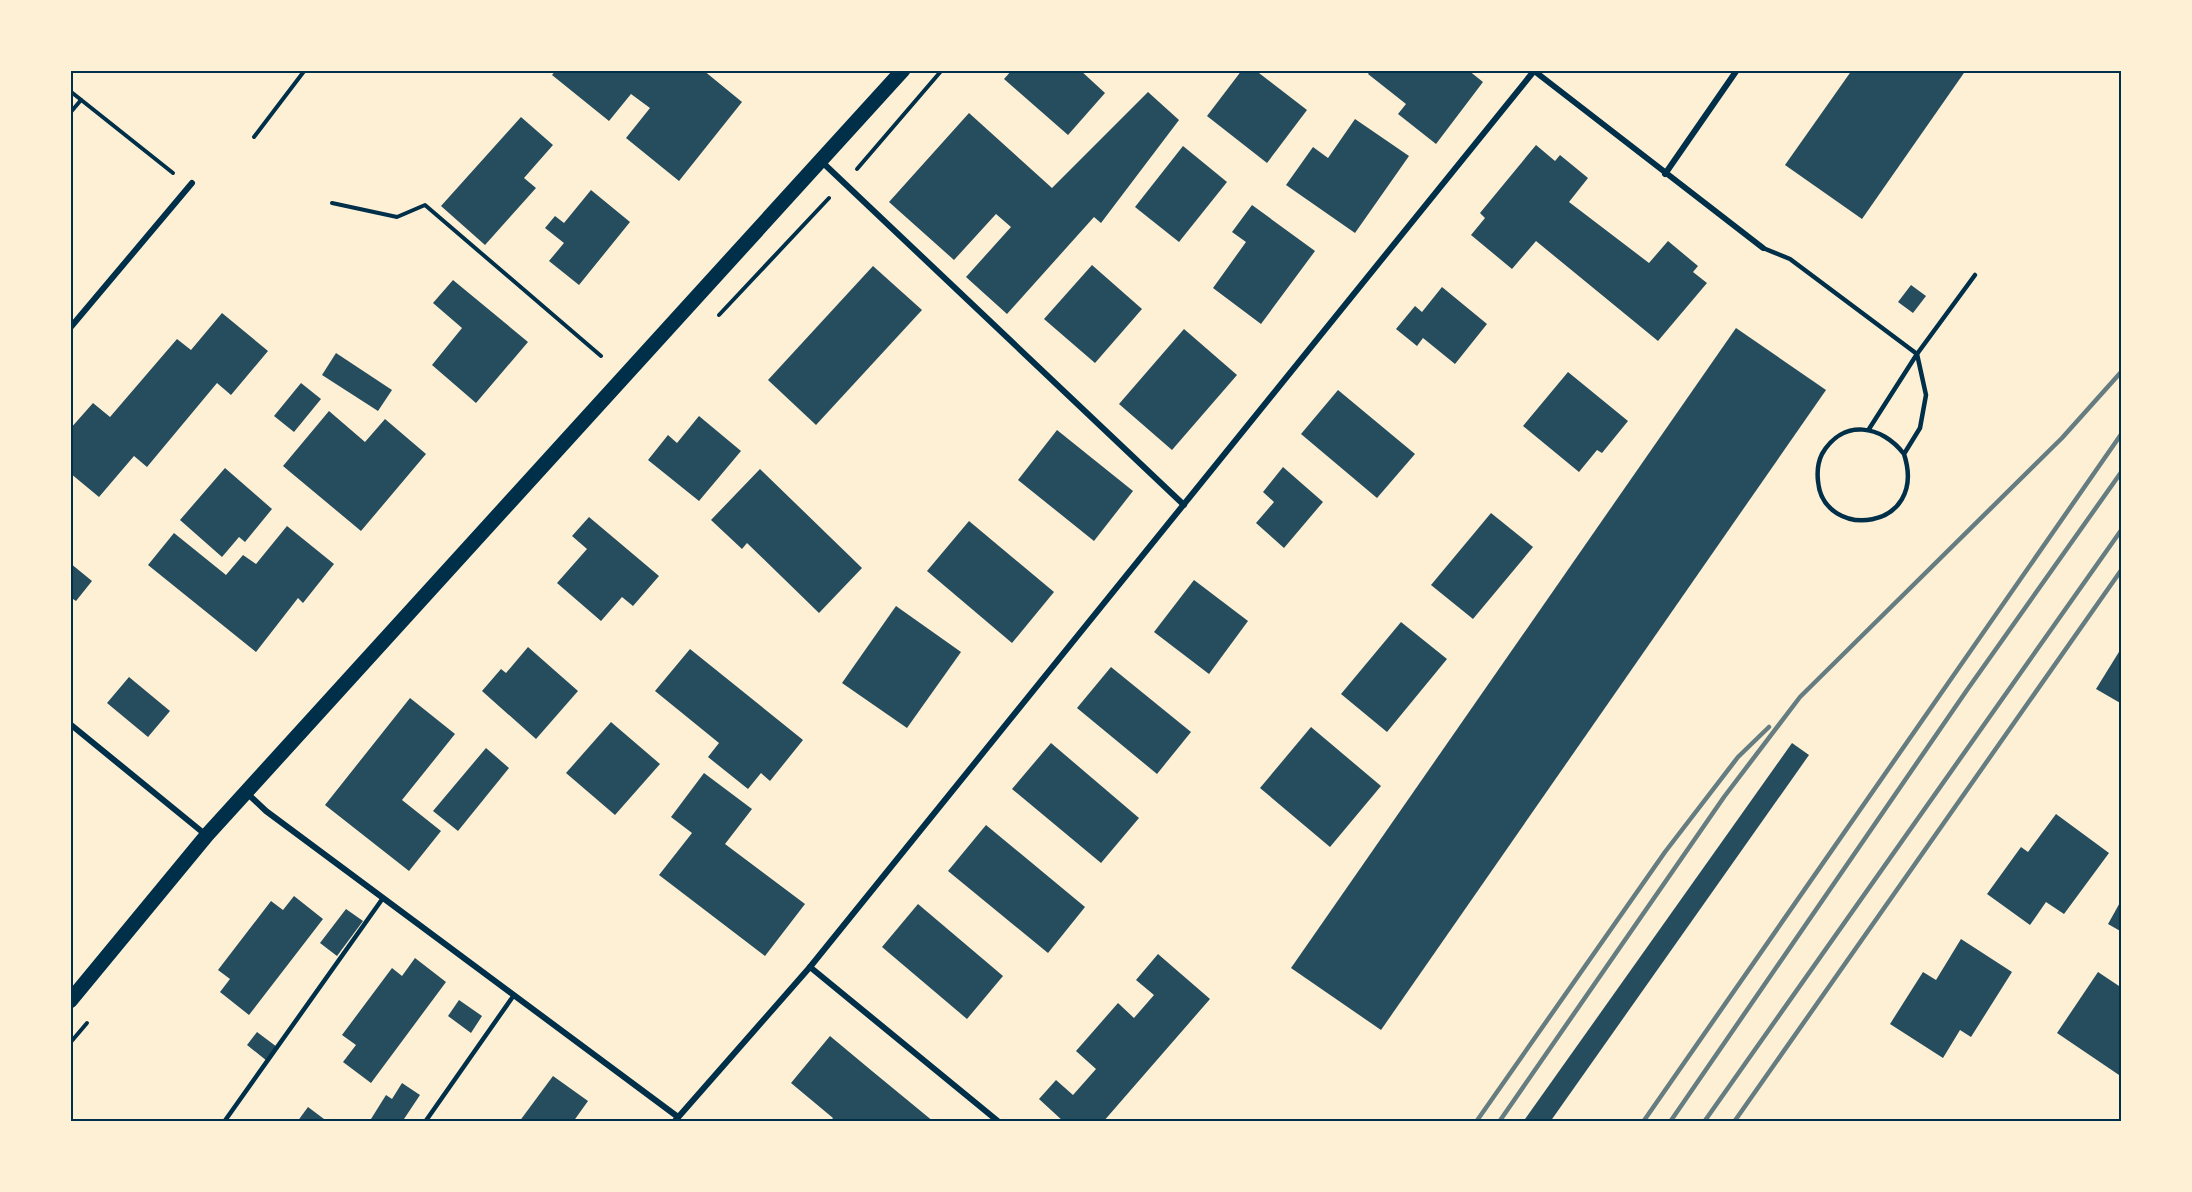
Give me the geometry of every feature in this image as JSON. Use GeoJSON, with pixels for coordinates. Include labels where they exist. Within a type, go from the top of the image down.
{"type":"FeatureCollection","features":[{"type":"Feature","properties":{"kind":"main road"},"geometry":{"type":"LineString","coordinates":[[70,1001],[207,835],[903,70]]}},
{"type":"Feature","properties":{"kind":"street"},"geometry":{"type":"LineString","coordinates":[[1665,174],[1737,70]]}},
{"type":"Feature","properties":{"kind":"street"},"geometry":{"type":"LineString","coordinates":[[246,792],[266,811],[514,995],[676,1119],[810,967],[1533,71],[1763,248]]}},
{"type":"Feature","properties":{"kind":"street"},"geometry":{"type":"LineString","coordinates":[[821,161],[1184,505]]}},
{"type":"Feature","properties":{"kind":"street"},"geometry":{"type":"LineString","coordinates":[[70,328],[192,183]]}},
{"type":"Feature","properties":{"kind":"street"},"geometry":{"type":"LineString","coordinates":[[70,724],[207,835]]}},
{"type":"Feature","properties":{"kind":"street"},"geometry":{"type":"LineString","coordinates":[[810,967],[999,1122]]}},
{"type":"Feature","properties":{"kind":"lane"},"geometry":{"type":"LineString","coordinates":[[1763,248],[1790,259],[1917,354],[1926,395],[1920,428],[1904,454]]}},
{"type":"Feature","properties":{"kind":"lane"},"geometry":{"type":"LineString","coordinates":[[1869,429],[1917,354],[1975,275]]}},
{"type":"Feature","properties":{"kind":"lane"},"geometry":{"type":"LineString","coordinates":[[1869,429],[1889,438],[1904,454],[1909,468],[1909,483],[1904,497],[1895,509],[1881,518],[1866,521],[1851,520],[1836,512],[1825,502],[1818,488],[1817,472],[1820,457],[1828,444],[1840,435],[1854,430],[1869,429]]}},
{"type":"Feature","properties":{"kind":"lane"},"geometry":{"type":"LineString","coordinates":[[224,1122],[383,898]]}},
{"type":"Feature","properties":{"kind":"lane"},"geometry":{"type":"LineString","coordinates":[[425,1122],[514,995]]}},
{"type":"Feature","properties":{"kind":"path"},"geometry":{"type":"LineString","coordinates":[[254,137],[305,70]]}},
{"type":"Feature","properties":{"kind":"path"},"geometry":{"type":"LineString","coordinates":[[70,91],[170,170]]}},
{"type":"Feature","properties":{"kind":"path"},"geometry":{"type":"LineString","coordinates":[[70,113],[81,99]]}},
{"type":"Feature","properties":{"kind":"path"},"geometry":{"type":"LineString","coordinates":[[332,203],[397,217],[425,205],[601,356]]}},
{"type":"Feature","properties":{"kind":"building"},"geometry":{"type":"Polygon","coordinates":[[[556,70],[703,70],[742,102],[679,181],[626,138],[650,108],[631,94],[609,121],[552,75],[556,70]]]}},
{"type":"Feature","properties":{"kind":"building"},"geometry":{"type":"Polygon","coordinates":[[[1012,70],[1080,70],[1105,93],[1068,135],[1004,79],[1012,70]]]}},
{"type":"Feature","properties":{"kind":"building"},"geometry":{"type":"Polygon","coordinates":[[[1242,70],[1255,70],[1307,110],[1267,163],[1207,116],[1242,70]]]}},
{"type":"Feature","properties":{"kind":"building"},"geometry":{"type":"Polygon","coordinates":[[[1371,70],[1468,70],[1483,82],[1436,144],[1398,114],[1406,104],[1368,74],[1371,70]]]}},
{"type":"Feature","properties":{"kind":"building"},"geometry":{"type":"Polygon","coordinates":[[[1852,70],[1966,70],[1862,219],[1785,165],[1852,70]]]}},
{"type":"Feature","properties":{"kind":"building"},"geometry":{"type":"Polygon","coordinates":[[[1148,92],[1179,120],[1101,223],[1094,217],[1007,314],[966,277],[1011,227],[996,214],[954,260],[889,202],[969,113],[1052,188],[1148,92]]]}},
{"type":"Feature","properties":{"kind":"building"},"geometry":{"type":"Polygon","coordinates":[[[521,117],[553,145],[524,178],[536,188],[485,245],[441,206],[521,117]]]}},
{"type":"Feature","properties":{"kind":"building"},"geometry":{"type":"Polygon","coordinates":[[[1355,119],[1409,156],[1355,233],[1286,185],[1313,147],[1328,158],[1355,119]]]}},
{"type":"Feature","properties":{"kind":"building"},"geometry":{"type":"Polygon","coordinates":[[[1536,145],[1555,161],[1560,155],[1588,178],[1569,202],[1649,263],[1668,241],[1698,266],[1693,272],[1707,283],[1658,341],[1536,241],[1512,269],[1471,235],[1485,218],[1480,213],[1536,145]]]}},
{"type":"Feature","properties":{"kind":"building"},"geometry":{"type":"Polygon","coordinates":[[[1183,146],[1227,182],[1179,242],[1135,207],[1183,146]]]}},
{"type":"Feature","properties":{"kind":"building"},"geometry":{"type":"Polygon","coordinates":[[[591,190],[630,222],[579,285],[549,261],[564,243],[545,228],[555,216],[564,223],[591,190]]]}},
{"type":"Feature","properties":{"kind":"building"},"geometry":{"type":"Polygon","coordinates":[[[1252,205],[1315,251],[1261,324],[1213,288],[1246,242],[1232,232],[1252,205]]]}},
{"type":"Feature","properties":{"kind":"building"},"geometry":{"type":"Polygon","coordinates":[[[1092,265],[1142,309],[1095,363],[1044,319],[1092,265]]]}},
{"type":"Feature","properties":{"kind":"building"},"geometry":{"type":"Polygon","coordinates":[[[873,266],[922,310],[816,425],[768,380],[873,266]]]}},
{"type":"Feature","properties":{"kind":"building"},"geometry":{"type":"Polygon","coordinates":[[[453,280],[528,342],[476,403],[432,365],[462,328],[433,303],[453,280]]]}},
{"type":"Feature","properties":{"kind":"building"},"geometry":{"type":"Polygon","coordinates":[[[1911,285],[1926,296],[1913,313],[1898,302],[1911,285]]]}},
{"type":"Feature","properties":{"kind":"building"},"geometry":{"type":"Polygon","coordinates":[[[1442,287],[1487,324],[1455,364],[1423,338],[1417,346],[1396,329],[1415,306],[1422,312],[1442,287]]]}},
{"type":"Feature","properties":{"kind":"building"},"geometry":{"type":"Polygon","coordinates":[[[222,313],[268,351],[231,395],[217,383],[147,467],[134,456],[99,497],[70,473],[70,429],[93,403],[110,417],[177,339],[191,350],[222,313]]]}},
{"type":"Feature","properties":{"kind":"building"},"geometry":{"type":"Polygon","coordinates":[[[1736,328],[1826,390],[1381,1030],[1291,968],[1736,328]]]}},
{"type":"Feature","properties":{"kind":"building"},"geometry":{"type":"Polygon","coordinates":[[[1184,329],[1237,375],[1172,450],[1119,404],[1184,329]]]}},
{"type":"Feature","properties":{"kind":"building"},"geometry":{"type":"Polygon","coordinates":[[[336,353],[392,390],[378,411],[322,375],[336,353]]]}},
{"type":"Feature","properties":{"kind":"building"},"geometry":{"type":"Polygon","coordinates":[[[1568,372],[1628,421],[1602,453],[1597,450],[1579,472],[1523,426],[1568,372]]]}},
{"type":"Feature","properties":{"kind":"building"},"geometry":{"type":"Polygon","coordinates":[[[301,383],[321,399],[294,432],[274,416],[301,383]]]}},
{"type":"Feature","properties":{"kind":"building"},"geometry":{"type":"Polygon","coordinates":[[[1338,390],[1415,454],[1377,498],[1301,434],[1338,390]]]}},
{"type":"Feature","properties":{"kind":"building"},"geometry":{"type":"Polygon","coordinates":[[[329,411],[365,442],[385,419],[426,454],[361,531],[283,466],[329,411]]]}},
{"type":"Feature","properties":{"kind":"building"},"geometry":{"type":"Polygon","coordinates":[[[699,416],[741,451],[699,501],[648,460],[668,435],[677,443],[699,416]]]}},
{"type":"Feature","properties":{"kind":"building"},"geometry":{"type":"Polygon","coordinates":[[[1057,430],[1133,491],[1094,541],[1018,480],[1057,430]]]}},
{"type":"Feature","properties":{"kind":"building"},"geometry":{"type":"Polygon","coordinates":[[[1283,467],[1323,502],[1284,548],[1256,523],[1274,502],[1263,492],[1283,467]]]}},
{"type":"Feature","properties":{"kind":"building"},"geometry":{"type":"Polygon","coordinates":[[[225,468],[272,509],[245,542],[239,537],[222,557],[180,520],[225,468]]]}},
{"type":"Feature","properties":{"kind":"building"},"geometry":{"type":"Polygon","coordinates":[[[760,469],[862,568],[819,613],[747,543],[742,549],[711,520],[760,469]]]}},
{"type":"Feature","properties":{"kind":"building"},"geometry":{"type":"Polygon","coordinates":[[[1491,513],[1533,547],[1473,619],[1431,585],[1491,513]]]}},
{"type":"Feature","properties":{"kind":"building"},"geometry":{"type":"Polygon","coordinates":[[[589,517],[659,576],[633,606],[622,597],[601,621],[557,583],[587,549],[572,536],[589,517]]]}},
{"type":"Feature","properties":{"kind":"building"},"geometry":{"type":"Polygon","coordinates":[[[969,521],[1054,592],[1012,643],[927,571],[969,521]]]}},
{"type":"Feature","properties":{"kind":"building"},"geometry":{"type":"Polygon","coordinates":[[[287,526],[334,564],[303,603],[298,598],[256,652],[148,565],[174,533],[226,575],[243,555],[256,564],[287,526]]]}},
{"type":"Feature","properties":{"kind":"building"},"geometry":{"type":"Polygon","coordinates":[[[70,563],[92,581],[76,601],[70,597],[70,563]]]}},
{"type":"Feature","properties":{"kind":"building"},"geometry":{"type":"Polygon","coordinates":[[[1194,580],[1248,621],[1209,674],[1154,632],[1194,580]]]}},
{"type":"Feature","properties":{"kind":"building"},"geometry":{"type":"Polygon","coordinates":[[[896,606],[961,652],[907,728],[842,683],[896,606]]]}},
{"type":"Feature","properties":{"kind":"building"},"geometry":{"type":"Polygon","coordinates":[[[1401,622],[1447,659],[1387,732],[1341,694],[1401,622]]]}},
{"type":"Feature","properties":{"kind":"building"},"geometry":{"type":"Polygon","coordinates":[[[528,647],[578,691],[536,739],[482,691],[501,669],[506,673],[528,647]]]}},
{"type":"Feature","properties":{"kind":"building"},"geometry":{"type":"Polygon","coordinates":[[[2122,647],[2122,704],[2096,689],[2122,647]]]}},
{"type":"Feature","properties":{"kind":"building"},"geometry":{"type":"Polygon","coordinates":[[[690,649],[803,740],[770,781],[761,773],[748,789],[708,757],[719,743],[655,691],[690,649]]]}},
{"type":"Feature","properties":{"kind":"building"},"geometry":{"type":"Polygon","coordinates":[[[1111,667],[1191,732],[1157,774],[1077,708],[1111,667]]]}},
{"type":"Feature","properties":{"kind":"building"},"geometry":{"type":"Polygon","coordinates":[[[129,677],[170,711],[148,737],[107,703],[129,677]]]}},
{"type":"Feature","properties":{"kind":"building"},"geometry":{"type":"Polygon","coordinates":[[[410,698],[455,734],[402,800],[441,831],[409,871],[325,805],[410,698]]]}},
{"type":"Feature","properties":{"kind":"building"},"geometry":{"type":"Polygon","coordinates":[[[611,722],[660,764],[615,815],[566,773],[611,722]]]}},
{"type":"Feature","properties":{"kind":"building"},"geometry":{"type":"Polygon","coordinates":[[[1311,727],[1381,786],[1330,847],[1260,788],[1311,727]]]}},
{"type":"Feature","properties":{"kind":"building"},"geometry":{"type":"Polygon","coordinates":[[[1051,743],[1139,818],[1101,863],[1012,789],[1051,743]]]}},
{"type":"Feature","properties":{"kind":"building"},"geometry":{"type":"Polygon","coordinates":[[[1792,743],[1809,755],[1550,1122],[1523,1122],[1792,743]]]}},
{"type":"Feature","properties":{"kind":"building"},"geometry":{"type":"Polygon","coordinates":[[[486,748],[509,768],[458,831],[433,811],[486,748]]]}},
{"type":"Feature","properties":{"kind":"building"},"geometry":{"type":"Polygon","coordinates":[[[704,773],[752,809],[725,844],[805,904],[765,956],[659,875],[692,833],[671,817],[704,773]]]}},
{"type":"Feature","properties":{"kind":"building"},"geometry":{"type":"Polygon","coordinates":[[[2056,814],[2109,853],[2064,914],[2046,902],[2030,925],[1987,894],[2021,847],[2028,852],[2056,814]]]}},
{"type":"Feature","properties":{"kind":"building"},"geometry":{"type":"Polygon","coordinates":[[[986,825],[1085,907],[1048,953],[948,871],[986,825]]]}},
{"type":"Feature","properties":{"kind":"building"},"geometry":{"type":"Polygon","coordinates":[[[294,896],[323,919],[249,1015],[220,992],[230,979],[218,970],[271,901],[283,910],[294,896]]]}},
{"type":"Feature","properties":{"kind":"building"},"geometry":{"type":"Polygon","coordinates":[[[2122,899],[2122,932],[2108,924],[2122,899]]]}},
{"type":"Feature","properties":{"kind":"building"},"geometry":{"type":"Polygon","coordinates":[[[918,904],[1003,976],[967,1019],[882,947],[918,904]]]}},
{"type":"Feature","properties":{"kind":"building"},"geometry":{"type":"Polygon","coordinates":[[[346,909],[363,921],[337,956],[320,943],[346,909]]]}},
{"type":"Feature","properties":{"kind":"building"},"geometry":{"type":"Polygon","coordinates":[[[1961,939],[2012,972],[1971,1037],[1960,1030],[1943,1058],[1890,1024],[1923,972],[1936,980],[1961,939]]]}},
{"type":"Feature","properties":{"kind":"building"},"geometry":{"type":"Polygon","coordinates":[[[1158,954],[1210,999],[1103,1122],[1064,1122],[1039,1099],[1056,1080],[1073,1095],[1096,1069],[1076,1051],[1118,1003],[1134,1018],[1154,995],[1136,980],[1158,954]]]}},
{"type":"Feature","properties":{"kind":"building"},"geometry":{"type":"Polygon","coordinates":[[[415,958],[446,982],[371,1083],[343,1062],[356,1045],[342,1035],[392,968],[402,976],[415,958]]]}},
{"type":"Feature","properties":{"kind":"building"},"geometry":{"type":"Polygon","coordinates":[[[2098,972],[2122,988],[2122,1077],[2057,1033],[2098,972]]]}},
{"type":"Feature","properties":{"kind":"building"},"geometry":{"type":"Polygon","coordinates":[[[459,1000],[482,1016],[471,1033],[448,1016],[459,1000]]]}},
{"type":"Feature","properties":{"kind":"building"},"geometry":{"type":"Polygon","coordinates":[[[257,1032],[277,1047],[267,1061],[247,1045],[257,1032]]]}},
{"type":"Feature","properties":{"kind":"building"},"geometry":{"type":"Polygon","coordinates":[[[830,1036],[934,1122],[830,1122],[833,1118],[791,1083],[830,1036]]]}},
{"type":"Feature","properties":{"kind":"building"},"geometry":{"type":"Polygon","coordinates":[[[553,1076],[588,1101],[573,1122],[519,1122],[553,1076]]]}},
{"type":"Feature","properties":{"kind":"building"},"geometry":{"type":"Polygon","coordinates":[[[402,1083],[420,1095],[402,1122],[374,1122],[371,1119],[386,1095],[392,1099],[402,1083]]]}},
{"type":"Feature","properties":{"kind":"building"},"geometry":{"type":"Polygon","coordinates":[[[308,1107],[328,1122],[297,1122],[308,1107]]]}},
{"type":"Feature","properties":{"kind":"railway"},"geometry":{"type":"LineString","coordinates":[[1499,1122],[1724,797],[1800,697],[2062,438],[2122,371]]}},
{"type":"Feature","properties":{"kind":"railway"},"geometry":{"type":"LineString","coordinates":[[1643,1122],[2122,433]]}},
{"type":"Feature","properties":{"kind":"railway"},"geometry":{"type":"LineString","coordinates":[[1670,1122],[1967,690],[2122,471]]}},
{"type":"Feature","properties":{"kind":"railway"},"geometry":{"type":"LineString","coordinates":[[1704,1122],[2122,529]]}},
{"type":"Feature","properties":{"kind":"railway"},"geometry":{"type":"LineString","coordinates":[[1734,1122],[2122,569]]}},
{"type":"Feature","properties":{"kind":"railway"},"geometry":{"type":"LineString","coordinates":[[1476,1122],[1665,852],[1738,757],[1769,727]]}}]}
